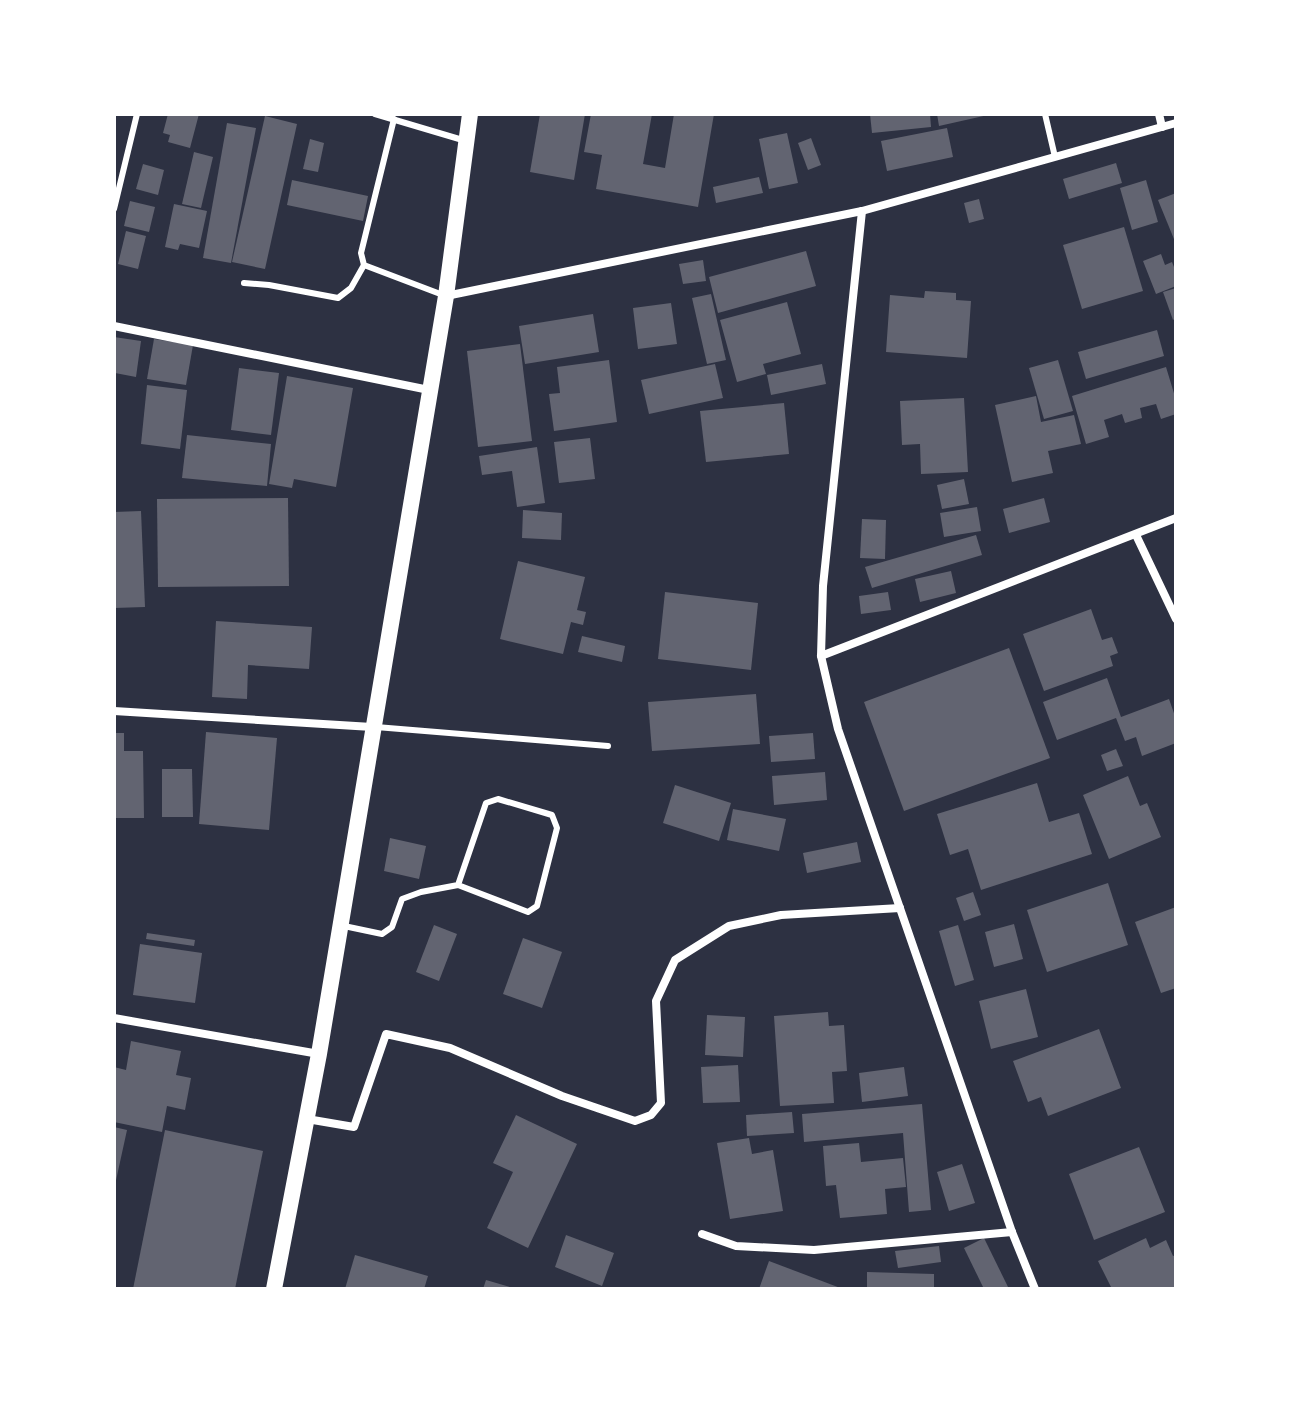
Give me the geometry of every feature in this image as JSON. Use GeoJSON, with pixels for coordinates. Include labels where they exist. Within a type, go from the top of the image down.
{"type":"FeatureCollection","features":[{"type":"Feature","properties":{"kind":"main road"},"geometry":{"type":"LineString","coordinates":[[274,1289],[341,926],[446,296],[470,114]]}},
{"type":"Feature","properties":{"kind":"street"},"geometry":{"type":"LineString","coordinates":[[1159,114],[1162,127]]}},
{"type":"Feature","properties":{"kind":"street"},"geometry":{"type":"LineString","coordinates":[[446,296],[862,211],[1176,123]]}},
{"type":"Feature","properties":{"kind":"street"},"geometry":{"type":"LineString","coordinates":[[862,211],[823,586],[821,656],[838,729],[1012,1232],[1035,1289]]}},
{"type":"Feature","properties":{"kind":"street"},"geometry":{"type":"LineString","coordinates":[[114,326],[429,390]]}},
{"type":"Feature","properties":{"kind":"street"},"geometry":{"type":"LineString","coordinates":[[821,656],[1176,518]]}},
{"type":"Feature","properties":{"kind":"street"},"geometry":{"type":"LineString","coordinates":[[1136,535],[1176,619]]}},
{"type":"Feature","properties":{"kind":"street"},"geometry":{"type":"LineString","coordinates":[[114,711],[372,727]]}},
{"type":"Feature","properties":{"kind":"street"},"geometry":{"type":"LineString","coordinates":[[306,1119],[354,1127],[386,1034],[450,1048],[562,1096],[635,1121],[651,1115],[661,1103],[656,1001],[675,960],[729,926],[781,915],[900,908]]}},
{"type":"Feature","properties":{"kind":"street"},"geometry":{"type":"LineString","coordinates":[[114,1018],[319,1054]]}},
{"type":"Feature","properties":{"kind":"street"},"geometry":{"type":"LineString","coordinates":[[702,1234],[736,1246],[814,1250],[1012,1232]]}},
{"type":"Feature","properties":{"kind":"lane"},"geometry":{"type":"LineString","coordinates":[[114,209],[137,114]]}},
{"type":"Feature","properties":{"kind":"lane"},"geometry":{"type":"LineString","coordinates":[[375,114],[466,141]]}},
{"type":"Feature","properties":{"kind":"lane"},"geometry":{"type":"LineString","coordinates":[[1045,114],[1055,157]]}},
{"type":"Feature","properties":{"kind":"lane"},"geometry":{"type":"LineString","coordinates":[[244,283],[338,298],[351,288],[364,265],[361,253],[363,243],[394,119]]}},
{"type":"Feature","properties":{"kind":"lane"},"geometry":{"type":"LineString","coordinates":[[364,265],[446,296]]}},
{"type":"Feature","properties":{"kind":"lane"},"geometry":{"type":"LineString","coordinates":[[372,727],[608,746]]}},
{"type":"Feature","properties":{"kind":"lane"},"geometry":{"type":"LineString","coordinates":[[341,926],[382,934],[392,927],[402,899],[458,885],[528,912],[534,910],[557,828],[552,815],[498,799],[486,803],[458,885]]}},
{"type":"Feature","properties":{"kind":"building"},"geometry":{"type":"Polygon","coordinates":[[[168,114],[199,114],[190,148],[168,142],[170,135],[163,133],[168,114]]]}},
{"type":"Feature","properties":{"kind":"building"},"geometry":{"type":"Polygon","coordinates":[[[540,114],[585,114],[574,180],[530,172],[540,114]]]}},
{"type":"Feature","properties":{"kind":"building"},"geometry":{"type":"Polygon","coordinates":[[[591,114],[652,114],[643,164],[665,168],[674,114],[714,114],[698,207],[596,189],[602,155],[584,152],[591,114]]]}},
{"type":"Feature","properties":{"kind":"building"},"geometry":{"type":"Polygon","coordinates":[[[870,114],[930,114],[931,127],[872,133],[870,114]]]}},
{"type":"Feature","properties":{"kind":"building"},"geometry":{"type":"Polygon","coordinates":[[[937,114],[988,114],[988,115],[939,126],[937,114]]]}},
{"type":"Feature","properties":{"kind":"building"},"geometry":{"type":"Polygon","coordinates":[[[265,116],[297,124],[265,269],[232,262],[265,116]]]}},
{"type":"Feature","properties":{"kind":"building"},"geometry":{"type":"Polygon","coordinates":[[[227,123],[256,128],[231,263],[203,258],[227,123]]]}},
{"type":"Feature","properties":{"kind":"building"},"geometry":{"type":"Polygon","coordinates":[[[947,128],[953,157],[887,171],[881,141],[947,128]]]}},
{"type":"Feature","properties":{"kind":"building"},"geometry":{"type":"Polygon","coordinates":[[[787,133],[798,183],[769,189],[759,139],[787,133]]]}},
{"type":"Feature","properties":{"kind":"building"},"geometry":{"type":"Polygon","coordinates":[[[811,138],[821,165],[808,170],[798,143],[811,138]]]}},
{"type":"Feature","properties":{"kind":"building"},"geometry":{"type":"Polygon","coordinates":[[[310,139],[324,143],[318,172],[303,169],[310,139]]]}},
{"type":"Feature","properties":{"kind":"building"},"geometry":{"type":"Polygon","coordinates":[[[194,152],[213,157],[201,208],[182,204],[194,152]]]}},
{"type":"Feature","properties":{"kind":"building"},"geometry":{"type":"Polygon","coordinates":[[[1116,163],[1122,183],[1069,199],[1063,179],[1116,163]]]}},
{"type":"Feature","properties":{"kind":"building"},"geometry":{"type":"Polygon","coordinates":[[[143,164],[164,170],[158,195],[136,189],[143,164]]]}},
{"type":"Feature","properties":{"kind":"building"},"geometry":{"type":"Polygon","coordinates":[[[759,177],[763,193],[716,203],[713,187],[759,177]]]}},
{"type":"Feature","properties":{"kind":"building"},"geometry":{"type":"Polygon","coordinates":[[[292,180],[368,196],[363,221],[287,205],[292,180]]]}},
{"type":"Feature","properties":{"kind":"building"},"geometry":{"type":"Polygon","coordinates":[[[1146,180],[1158,222],[1132,230],[1120,188],[1146,180]]]}},
{"type":"Feature","properties":{"kind":"building"},"geometry":{"type":"Polygon","coordinates":[[[1176,193],[1176,244],[1158,200],[1176,193]]]}},
{"type":"Feature","properties":{"kind":"building"},"geometry":{"type":"Polygon","coordinates":[[[979,199],[984,219],[969,223],[964,203],[979,199]]]}},
{"type":"Feature","properties":{"kind":"building"},"geometry":{"type":"Polygon","coordinates":[[[130,201],[155,207],[149,232],[124,226],[130,201]]]}},
{"type":"Feature","properties":{"kind":"building"},"geometry":{"type":"Polygon","coordinates":[[[174,204],[207,211],[199,248],[180,244],[178,250],[165,247],[174,204]]]}},
{"type":"Feature","properties":{"kind":"building"},"geometry":{"type":"Polygon","coordinates":[[[1124,227],[1143,291],[1082,309],[1063,245],[1124,227]]]}},
{"type":"Feature","properties":{"kind":"building"},"geometry":{"type":"Polygon","coordinates":[[[126,231],[146,236],[138,269],[118,264],[126,231]]]}},
{"type":"Feature","properties":{"kind":"building"},"geometry":{"type":"Polygon","coordinates":[[[806,251],[816,286],[718,313],[709,277],[806,251]]]}},
{"type":"Feature","properties":{"kind":"building"},"geometry":{"type":"Polygon","coordinates":[[[1161,254],[1165,265],[1172,262],[1176,286],[1156,294],[1143,261],[1161,254]]]}},
{"type":"Feature","properties":{"kind":"building"},"geometry":{"type":"Polygon","coordinates":[[[703,260],[706,281],[683,284],[679,264],[703,260]]]}},
{"type":"Feature","properties":{"kind":"building"},"geometry":{"type":"Polygon","coordinates":[[[1176,288],[1176,318],[1173,320],[1163,292],[1176,288]]]}},
{"type":"Feature","properties":{"kind":"building"},"geometry":{"type":"Polygon","coordinates":[[[925,291],[956,293],[956,300],[971,301],[967,358],[886,352],[890,295],[924,298],[925,291]]]}},
{"type":"Feature","properties":{"kind":"building"},"geometry":{"type":"Polygon","coordinates":[[[711,294],[726,360],[707,364],[692,298],[711,294]]]}},
{"type":"Feature","properties":{"kind":"building"},"geometry":{"type":"Polygon","coordinates":[[[787,302],[801,354],[763,364],[766,374],[737,382],[720,320],[787,302]]]}},
{"type":"Feature","properties":{"kind":"building"},"geometry":{"type":"Polygon","coordinates":[[[671,303],[677,344],[638,349],[633,308],[671,303]]]}},
{"type":"Feature","properties":{"kind":"building"},"geometry":{"type":"Polygon","coordinates":[[[593,314],[599,352],[525,364],[519,326],[593,314]]]}},
{"type":"Feature","properties":{"kind":"building"},"geometry":{"type":"Polygon","coordinates":[[[1157,330],[1164,356],[1086,379],[1078,352],[1157,330]]]}},
{"type":"Feature","properties":{"kind":"building"},"geometry":{"type":"Polygon","coordinates":[[[114,337],[141,341],[136,377],[115,373],[114,337]]]}},
{"type":"Feature","properties":{"kind":"building"},"geometry":{"type":"Polygon","coordinates":[[[154,339],[193,345],[186,385],[147,379],[154,339]]]}},
{"type":"Feature","properties":{"kind":"building"},"geometry":{"type":"Polygon","coordinates":[[[520,344],[532,441],[478,447],[467,351],[520,344]]]}},
{"type":"Feature","properties":{"kind":"building"},"geometry":{"type":"Polygon","coordinates":[[[609,360],[617,422],[554,431],[549,394],[560,393],[557,367],[609,360]]]}},
{"type":"Feature","properties":{"kind":"building"},"geometry":{"type":"Polygon","coordinates":[[[1058,360],[1073,411],[1044,419],[1029,368],[1058,360]]]}},
{"type":"Feature","properties":{"kind":"building"},"geometry":{"type":"Polygon","coordinates":[[[715,364],[723,398],[649,414],[641,380],[715,364]]]}},
{"type":"Feature","properties":{"kind":"building"},"geometry":{"type":"Polygon","coordinates":[[[822,364],[826,384],[771,395],[767,375],[822,364]]]}},
{"type":"Feature","properties":{"kind":"building"},"geometry":{"type":"Polygon","coordinates":[[[1166,367],[1176,400],[1176,414],[1161,419],[1156,404],[1140,408],[1142,418],[1125,423],[1122,414],[1104,420],[1109,437],[1086,444],[1072,396],[1166,367]]]}},
{"type":"Feature","properties":{"kind":"building"},"geometry":{"type":"Polygon","coordinates":[[[239,368],[279,373],[271,435],[231,430],[239,368]]]}},
{"type":"Feature","properties":{"kind":"building"},"geometry":{"type":"Polygon","coordinates":[[[287,376],[353,388],[336,487],[294,479],[292,488],[269,484],[287,376]]]}},
{"type":"Feature","properties":{"kind":"building"},"geometry":{"type":"Polygon","coordinates":[[[147,385],[187,390],[180,449],[141,444],[147,385]]]}},
{"type":"Feature","properties":{"kind":"building"},"geometry":{"type":"Polygon","coordinates":[[[1036,396],[1041,422],[1074,415],[1081,444],[1048,451],[1053,473],[1012,482],[995,405],[1036,396]]]}},
{"type":"Feature","properties":{"kind":"building"},"geometry":{"type":"Polygon","coordinates":[[[964,398],[968,472],[921,474],[920,444],[902,445],[900,401],[964,398]]]}},
{"type":"Feature","properties":{"kind":"building"},"geometry":{"type":"Polygon","coordinates":[[[784,403],[789,454],[706,462],[700,411],[784,403]]]}},
{"type":"Feature","properties":{"kind":"building"},"geometry":{"type":"Polygon","coordinates":[[[187,435],[271,444],[267,486],[182,478],[187,435]]]}},
{"type":"Feature","properties":{"kind":"building"},"geometry":{"type":"Polygon","coordinates":[[[590,438],[595,479],[559,483],[554,442],[590,438]]]}},
{"type":"Feature","properties":{"kind":"building"},"geometry":{"type":"Polygon","coordinates":[[[537,447],[545,503],[517,507],[512,471],[482,475],[479,456],[537,447]]]}},
{"type":"Feature","properties":{"kind":"building"},"geometry":{"type":"Polygon","coordinates":[[[964,479],[969,504],[942,509],[937,485],[964,479]]]}},
{"type":"Feature","properties":{"kind":"building"},"geometry":{"type":"Polygon","coordinates":[[[288,498],[289,586],[158,587],[157,499],[288,498]]]}},
{"type":"Feature","properties":{"kind":"building"},"geometry":{"type":"Polygon","coordinates":[[[1044,498],[1050,522],[1009,533],[1003,509],[1044,498]]]}},
{"type":"Feature","properties":{"kind":"building"},"geometry":{"type":"Polygon","coordinates":[[[977,507],[981,531],[944,537],[940,513],[977,507]]]}},
{"type":"Feature","properties":{"kind":"building"},"geometry":{"type":"Polygon","coordinates":[[[523,510],[562,513],[561,540],[522,538],[523,510]]]}},
{"type":"Feature","properties":{"kind":"building"},"geometry":{"type":"Polygon","coordinates":[[[141,511],[145,607],[114,608],[114,512],[141,511]]]}},
{"type":"Feature","properties":{"kind":"building"},"geometry":{"type":"Polygon","coordinates":[[[862,519],[886,520],[885,559],[860,558],[862,519]]]}},
{"type":"Feature","properties":{"kind":"building"},"geometry":{"type":"Polygon","coordinates":[[[976,535],[982,555],[872,588],[865,567],[976,535]]]}},
{"type":"Feature","properties":{"kind":"building"},"geometry":{"type":"Polygon","coordinates":[[[518,561],[585,577],[577,610],[586,612],[583,625],[571,622],[563,654],[500,639],[518,561]]]}},
{"type":"Feature","properties":{"kind":"building"},"geometry":{"type":"Polygon","coordinates":[[[951,571],[956,593],[920,602],[915,579],[951,571]]]}},
{"type":"Feature","properties":{"kind":"building"},"geometry":{"type":"Polygon","coordinates":[[[665,592],[758,603],[751,670],[658,659],[665,592]]]}},
{"type":"Feature","properties":{"kind":"building"},"geometry":{"type":"Polygon","coordinates":[[[888,592],[891,610],[861,614],[859,596],[888,592]]]}},
{"type":"Feature","properties":{"kind":"building"},"geometry":{"type":"Polygon","coordinates":[[[1091,609],[1102,640],[1112,637],[1118,653],[1110,656],[1113,666],[1044,691],[1023,634],[1091,609]]]}},
{"type":"Feature","properties":{"kind":"building"},"geometry":{"type":"Polygon","coordinates":[[[216,621],[312,627],[309,669],[248,665],[247,699],[212,697],[216,621]]]}},
{"type":"Feature","properties":{"kind":"building"},"geometry":{"type":"Polygon","coordinates":[[[582,636],[625,646],[622,662],[578,652],[582,636]]]}},
{"type":"Feature","properties":{"kind":"building"},"geometry":{"type":"Polygon","coordinates":[[[1009,648],[1050,758],[904,811],[864,702],[1009,648]]]}},
{"type":"Feature","properties":{"kind":"building"},"geometry":{"type":"Polygon","coordinates":[[[1107,678],[1121,717],[1169,699],[1176,719],[1176,743],[1142,756],[1136,737],[1125,741],[1116,718],[1057,740],[1043,702],[1107,678]]]}},
{"type":"Feature","properties":{"kind":"building"},"geometry":{"type":"Polygon","coordinates":[[[756,694],[760,744],[652,751],[648,702],[756,694]]]}},
{"type":"Feature","properties":{"kind":"building"},"geometry":{"type":"Polygon","coordinates":[[[206,732],[277,738],[269,830],[199,824],[206,732]]]}},
{"type":"Feature","properties":{"kind":"building"},"geometry":{"type":"Polygon","coordinates":[[[114,733],[124,733],[124,751],[143,751],[144,818],[114,818],[114,733]]]}},
{"type":"Feature","properties":{"kind":"building"},"geometry":{"type":"Polygon","coordinates":[[[813,733],[815,759],[771,762],[769,736],[813,733]]]}},
{"type":"Feature","properties":{"kind":"building"},"geometry":{"type":"Polygon","coordinates":[[[1116,749],[1123,766],[1107,771],[1101,755],[1116,749]]]}},
{"type":"Feature","properties":{"kind":"building"},"geometry":{"type":"Polygon","coordinates":[[[162,769],[192,769],[193,817],[162,817],[162,769]]]}},
{"type":"Feature","properties":{"kind":"building"},"geometry":{"type":"Polygon","coordinates":[[[825,772],[827,800],[774,805],[772,776],[825,772]]]}},
{"type":"Feature","properties":{"kind":"building"},"geometry":{"type":"Polygon","coordinates":[[[1128,776],[1140,806],[1147,803],[1161,837],[1109,859],[1083,795],[1128,776]]]}},
{"type":"Feature","properties":{"kind":"building"},"geometry":{"type":"Polygon","coordinates":[[[1037,783],[1049,822],[1079,813],[1092,854],[981,890],[968,849],[950,855],[937,814],[1037,783]]]}},
{"type":"Feature","properties":{"kind":"building"},"geometry":{"type":"Polygon","coordinates":[[[675,785],[731,803],[719,841],[663,823],[675,785]]]}},
{"type":"Feature","properties":{"kind":"building"},"geometry":{"type":"Polygon","coordinates":[[[733,809],[786,819],[779,851],[727,840],[733,809]]]}},
{"type":"Feature","properties":{"kind":"building"},"geometry":{"type":"Polygon","coordinates":[[[390,838],[426,846],[419,879],[384,871],[390,838]]]}},
{"type":"Feature","properties":{"kind":"building"},"geometry":{"type":"Polygon","coordinates":[[[857,842],[861,862],[807,873],[803,853],[857,842]]]}},
{"type":"Feature","properties":{"kind":"building"},"geometry":{"type":"Polygon","coordinates":[[[1108,883],[1128,945],[1047,972],[1027,910],[1108,883]]]}},
{"type":"Feature","properties":{"kind":"building"},"geometry":{"type":"Polygon","coordinates":[[[973,892],[981,915],[964,921],[956,898],[973,892]]]}},
{"type":"Feature","properties":{"kind":"building"},"geometry":{"type":"Polygon","coordinates":[[[1176,907],[1176,988],[1161,993],[1135,922],[1176,907]]]}},
{"type":"Feature","properties":{"kind":"building"},"geometry":{"type":"Polygon","coordinates":[[[1014,924],[1023,959],[994,967],[985,932],[1014,924]]]}},
{"type":"Feature","properties":{"kind":"building"},"geometry":{"type":"Polygon","coordinates":[[[434,925],[457,934],[439,981],[416,972],[434,925]]]}},
{"type":"Feature","properties":{"kind":"building"},"geometry":{"type":"Polygon","coordinates":[[[958,925],[974,980],[955,986],[939,931],[958,925]]]}},
{"type":"Feature","properties":{"kind":"building"},"geometry":{"type":"Polygon","coordinates":[[[147,933],[195,940],[194,946],[146,939],[147,933]]]}},
{"type":"Feature","properties":{"kind":"building"},"geometry":{"type":"Polygon","coordinates":[[[523,938],[562,952],[542,1008],[503,994],[523,938]]]}},
{"type":"Feature","properties":{"kind":"building"},"geometry":{"type":"Polygon","coordinates":[[[140,944],[202,953],[195,1003],[133,995],[140,944]]]}},
{"type":"Feature","properties":{"kind":"building"},"geometry":{"type":"Polygon","coordinates":[[[1026,989],[1038,1037],[991,1049],[979,1001],[1026,989]]]}},
{"type":"Feature","properties":{"kind":"building"},"geometry":{"type":"Polygon","coordinates":[[[828,1012],[829,1026],[844,1025],[847,1071],[832,1072],[834,1103],[780,1106],[774,1016],[828,1012]]]}},
{"type":"Feature","properties":{"kind":"building"},"geometry":{"type":"Polygon","coordinates":[[[707,1015],[745,1017],[743,1057],[705,1055],[707,1015]]]}},
{"type":"Feature","properties":{"kind":"building"},"geometry":{"type":"Polygon","coordinates":[[[1099,1029],[1121,1088],[1048,1116],[1041,1097],[1028,1102],[1013,1061],[1099,1029]]]}},
{"type":"Feature","properties":{"kind":"building"},"geometry":{"type":"Polygon","coordinates":[[[131,1041],[181,1051],[176,1075],[191,1078],[185,1110],[167,1106],[162,1132],[114,1122],[114,1067],[126,1070],[131,1041]]]}},
{"type":"Feature","properties":{"kind":"building"},"geometry":{"type":"Polygon","coordinates":[[[738,1065],[740,1102],[703,1103],[701,1067],[738,1065]]]}},
{"type":"Feature","properties":{"kind":"building"},"geometry":{"type":"Polygon","coordinates":[[[904,1067],[908,1096],[862,1102],[859,1073],[904,1067]]]}},
{"type":"Feature","properties":{"kind":"building"},"geometry":{"type":"Polygon","coordinates":[[[922,1104],[931,1210],[909,1212],[903,1133],[804,1142],[802,1114],[922,1104]]]}},
{"type":"Feature","properties":{"kind":"building"},"geometry":{"type":"Polygon","coordinates":[[[792,1112],[794,1133],[747,1136],[746,1115],[792,1112]]]}},
{"type":"Feature","properties":{"kind":"building"},"geometry":{"type":"Polygon","coordinates":[[[516,1115],[577,1144],[528,1248],[487,1228],[513,1172],[493,1163],[516,1115]]]}},
{"type":"Feature","properties":{"kind":"building"},"geometry":{"type":"Polygon","coordinates":[[[114,1127],[127,1130],[115,1185],[114,1184],[114,1127]]]}},
{"type":"Feature","properties":{"kind":"building"},"geometry":{"type":"Polygon","coordinates":[[[165,1130],[263,1151],[235,1289],[133,1289],[165,1130]]]}},
{"type":"Feature","properties":{"kind":"building"},"geometry":{"type":"Polygon","coordinates":[[[749,1138],[752,1154],[773,1150],[783,1211],[730,1219],[717,1143],[749,1138]]]}},
{"type":"Feature","properties":{"kind":"building"},"geometry":{"type":"Polygon","coordinates":[[[859,1143],[861,1162],[903,1158],[906,1187],[885,1189],[887,1214],[840,1218],[836,1185],[826,1186],[823,1146],[859,1143]]]}},
{"type":"Feature","properties":{"kind":"building"},"geometry":{"type":"Polygon","coordinates":[[[1139,1147],[1165,1212],[1094,1240],[1069,1174],[1139,1147]]]}},
{"type":"Feature","properties":{"kind":"building"},"geometry":{"type":"Polygon","coordinates":[[[962,1164],[975,1203],[949,1211],[937,1172],[962,1164]]]}},
{"type":"Feature","properties":{"kind":"building"},"geometry":{"type":"Polygon","coordinates":[[[566,1235],[614,1253],[602,1286],[555,1267],[566,1235]]]}},
{"type":"Feature","properties":{"kind":"building"},"geometry":{"type":"Polygon","coordinates":[[[984,1238],[1009,1289],[984,1289],[964,1248],[984,1238]]]}},
{"type":"Feature","properties":{"kind":"building"},"geometry":{"type":"Polygon","coordinates":[[[1146,1238],[1150,1248],[1166,1240],[1173,1256],[1176,1255],[1176,1289],[1112,1289],[1098,1261],[1146,1238]]]}},
{"type":"Feature","properties":{"kind":"building"},"geometry":{"type":"Polygon","coordinates":[[[939,1246],[941,1262],[898,1268],[895,1251],[939,1246]]]}},
{"type":"Feature","properties":{"kind":"building"},"geometry":{"type":"Polygon","coordinates":[[[355,1255],[428,1276],[424,1289],[345,1289],[355,1255]]]}},
{"type":"Feature","properties":{"kind":"building"},"geometry":{"type":"Polygon","coordinates":[[[769,1261],[843,1289],[759,1289],[769,1261]]]}},
{"type":"Feature","properties":{"kind":"building"},"geometry":{"type":"Polygon","coordinates":[[[867,1272],[934,1274],[934,1289],[867,1289],[867,1272]]]}},
{"type":"Feature","properties":{"kind":"building"},"geometry":{"type":"Polygon","coordinates":[[[486,1280],[513,1288],[513,1289],[483,1289],[486,1280]]]}}]}
